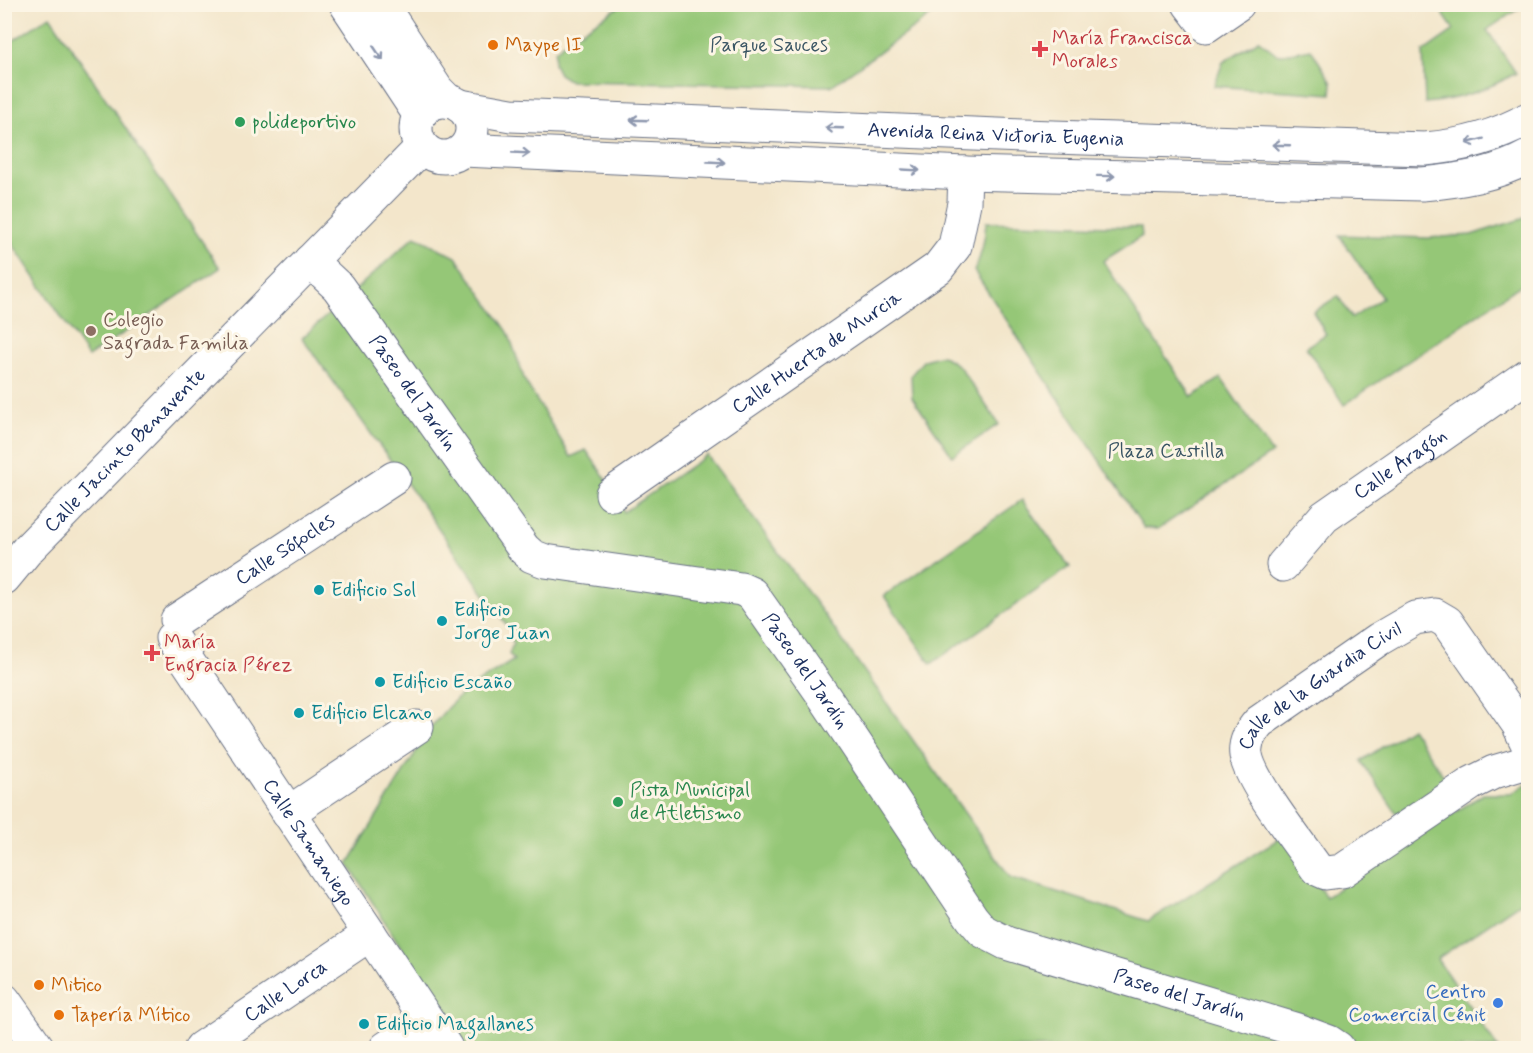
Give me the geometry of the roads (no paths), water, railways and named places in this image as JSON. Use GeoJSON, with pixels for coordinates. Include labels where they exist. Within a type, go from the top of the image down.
{"type":"FeatureCollection","features":[{"type":"Feature","properties":{"kind":"street"},"geometry":{"type":"LineString","coordinates":[[346,4],[417,111],[420,133],[431,154],[442,157],[453,156],[463,150],[470,140],[472,127],[469,115],[437,90],[381,4]]}},
{"type":"Feature","properties":{"kind":"street"},"geometry":{"type":"LineString","coordinates":[[1198,15],[1238,4]]}},
{"type":"Feature","properties":{"kind":"street"},"geometry":{"type":"LineString","coordinates":[[419,64],[445,83],[511,115]]}},
{"type":"Feature","properties":{"kind":"street"},"geometry":{"type":"LineString","coordinates":[[420,133],[425,108],[436,102],[454,103]]}},
{"type":"Feature","properties":{"kind":"street","name":"Avenida Reina Victoria Eugenia"},"geometry":{"type":"LineString","coordinates":[[454,103],[511,115],[1034,137],[1425,149],[1456,146],[1484,139],[1513,128],[1528,119]]}},
{"type":"Feature","properties":{"kind":"street","name":"Calle Jacinto Benavente"},"geometry":{"type":"LineString","coordinates":[[4,578],[16,555],[310,261],[420,133]]}},
{"type":"Feature","properties":{"kind":"street","name":"Avenida Reina Victoria Eugenia"},"geometry":{"type":"LineString","coordinates":[[463,150],[965,173],[1422,184],[1458,181],[1492,172],[1528,157]]}},
{"type":"Feature","properties":{"kind":"street","name":"Calle Huerta de Murcia"},"geometry":{"type":"LineString","coordinates":[[612,494],[938,268],[955,246],[964,203],[965,173]]}},
{"type":"Feature","properties":{"kind":"street","name":"Paseo del Jardín"},"geometry":{"type":"LineString","coordinates":[[310,261],[338,287],[524,549],[532,556],[545,561],[741,589],[752,594],[983,931],[1006,943],[1294,1029],[1329,1042],[1338,1048]]}},
{"type":"Feature","properties":{"kind":"street","name":"Calle Aragón"},"geometry":{"type":"LineString","coordinates":[[1283,565],[1324,517],[1528,375]]}},
{"type":"Feature","properties":{"kind":"street","name":"Calle Sófocles"},"geometry":{"type":"LineString","coordinates":[[175,629],[394,478]]}},
{"type":"Feature","properties":{"kind":"street","name":"Calle de la Guardia Civil"},"geometry":{"type":"LineString","coordinates":[[1435,615],[1447,622],[1518,724],[1527,756],[1472,783],[1342,870],[1326,873],[1317,869],[1262,789],[1250,770],[1246,753],[1249,734],[1259,722],[1379,639],[1415,618],[1435,615]]}},
{"type":"Feature","properties":{"kind":"street","name":"Calle Samaniego"},"geometry":{"type":"LineString","coordinates":[[175,629],[288,813],[446,1048]]}},
{"type":"Feature","properties":{"kind":"street"},"geometry":{"type":"LineString","coordinates":[[288,813],[417,727]]}},
{"type":"Feature","properties":{"kind":"street","name":"Calle Lorca"},"geometry":{"type":"LineString","coordinates":[[201,1048],[234,1039],[370,934]]}},
{"type":"Feature","properties":{"kind":"street"},"geometry":{"type":"LineString","coordinates":[[4,1000],[38,1048]]}},
{"type":"Feature","properties":{"kind":"street"},"geometry":{"type":"LineString","coordinates":[[386,1048],[428,1021]]}},
{"type":"Feature","properties":{"kind":"place","name":"Maype II"},"geometry":{"type":"Point","coordinates":[493,45]}},
{"type":"Feature","properties":{"kind":"place","name":"María Francisca Morales"},"geometry":{"type":"Point","coordinates":[1040,49]}},
{"type":"Feature","properties":{"kind":"place","name":"polideportivo"},"geometry":{"type":"Point","coordinates":[240,122]}},
{"type":"Feature","properties":{"kind":"place","name":"Colegio Sagrada Familia"},"geometry":{"type":"Point","coordinates":[91,331]}},
{"type":"Feature","properties":{"kind":"place","name":"Edificio Sol"},"geometry":{"type":"Point","coordinates":[319,590]}},
{"type":"Feature","properties":{"kind":"place","name":"Edificio Jorge Juan"},"geometry":{"type":"Point","coordinates":[442,621]}},
{"type":"Feature","properties":{"kind":"place","name":"María Engracia Pérez"},"geometry":{"type":"Point","coordinates":[152,653]}},
{"type":"Feature","properties":{"kind":"place","name":"Edificio Escaño"},"geometry":{"type":"Point","coordinates":[380,682]}},
{"type":"Feature","properties":{"kind":"place","name":"Edificio Elcano"},"geometry":{"type":"Point","coordinates":[299,713]}},
{"type":"Feature","properties":{"kind":"place","name":"Pista Municipal de Atletismo"},"geometry":{"type":"Point","coordinates":[618,802]}},
{"type":"Feature","properties":{"kind":"place","name":"Mitico"},"geometry":{"type":"Point","coordinates":[39,985]}},
{"type":"Feature","properties":{"kind":"place","name":"Centro Comercial Cénit"},"geometry":{"type":"Point","coordinates":[1498,1003]}},
{"type":"Feature","properties":{"kind":"place","name":"Tapería Mítico"},"geometry":{"type":"Point","coordinates":[59,1015]}},
{"type":"Feature","properties":{"kind":"place","name":"Edificio Magallanes"},"geometry":{"type":"Point","coordinates":[364,1024]}},
{"type":"Feature","properties":{"kind":"park label","name":"Parque Sauces"},"geometry":{"type":"Point","coordinates":[769,45]}},
{"type":"Feature","properties":{"kind":"park label","name":"Plaza Castilla"},"geometry":{"type":"Point","coordinates":[1166,451]}}]}
